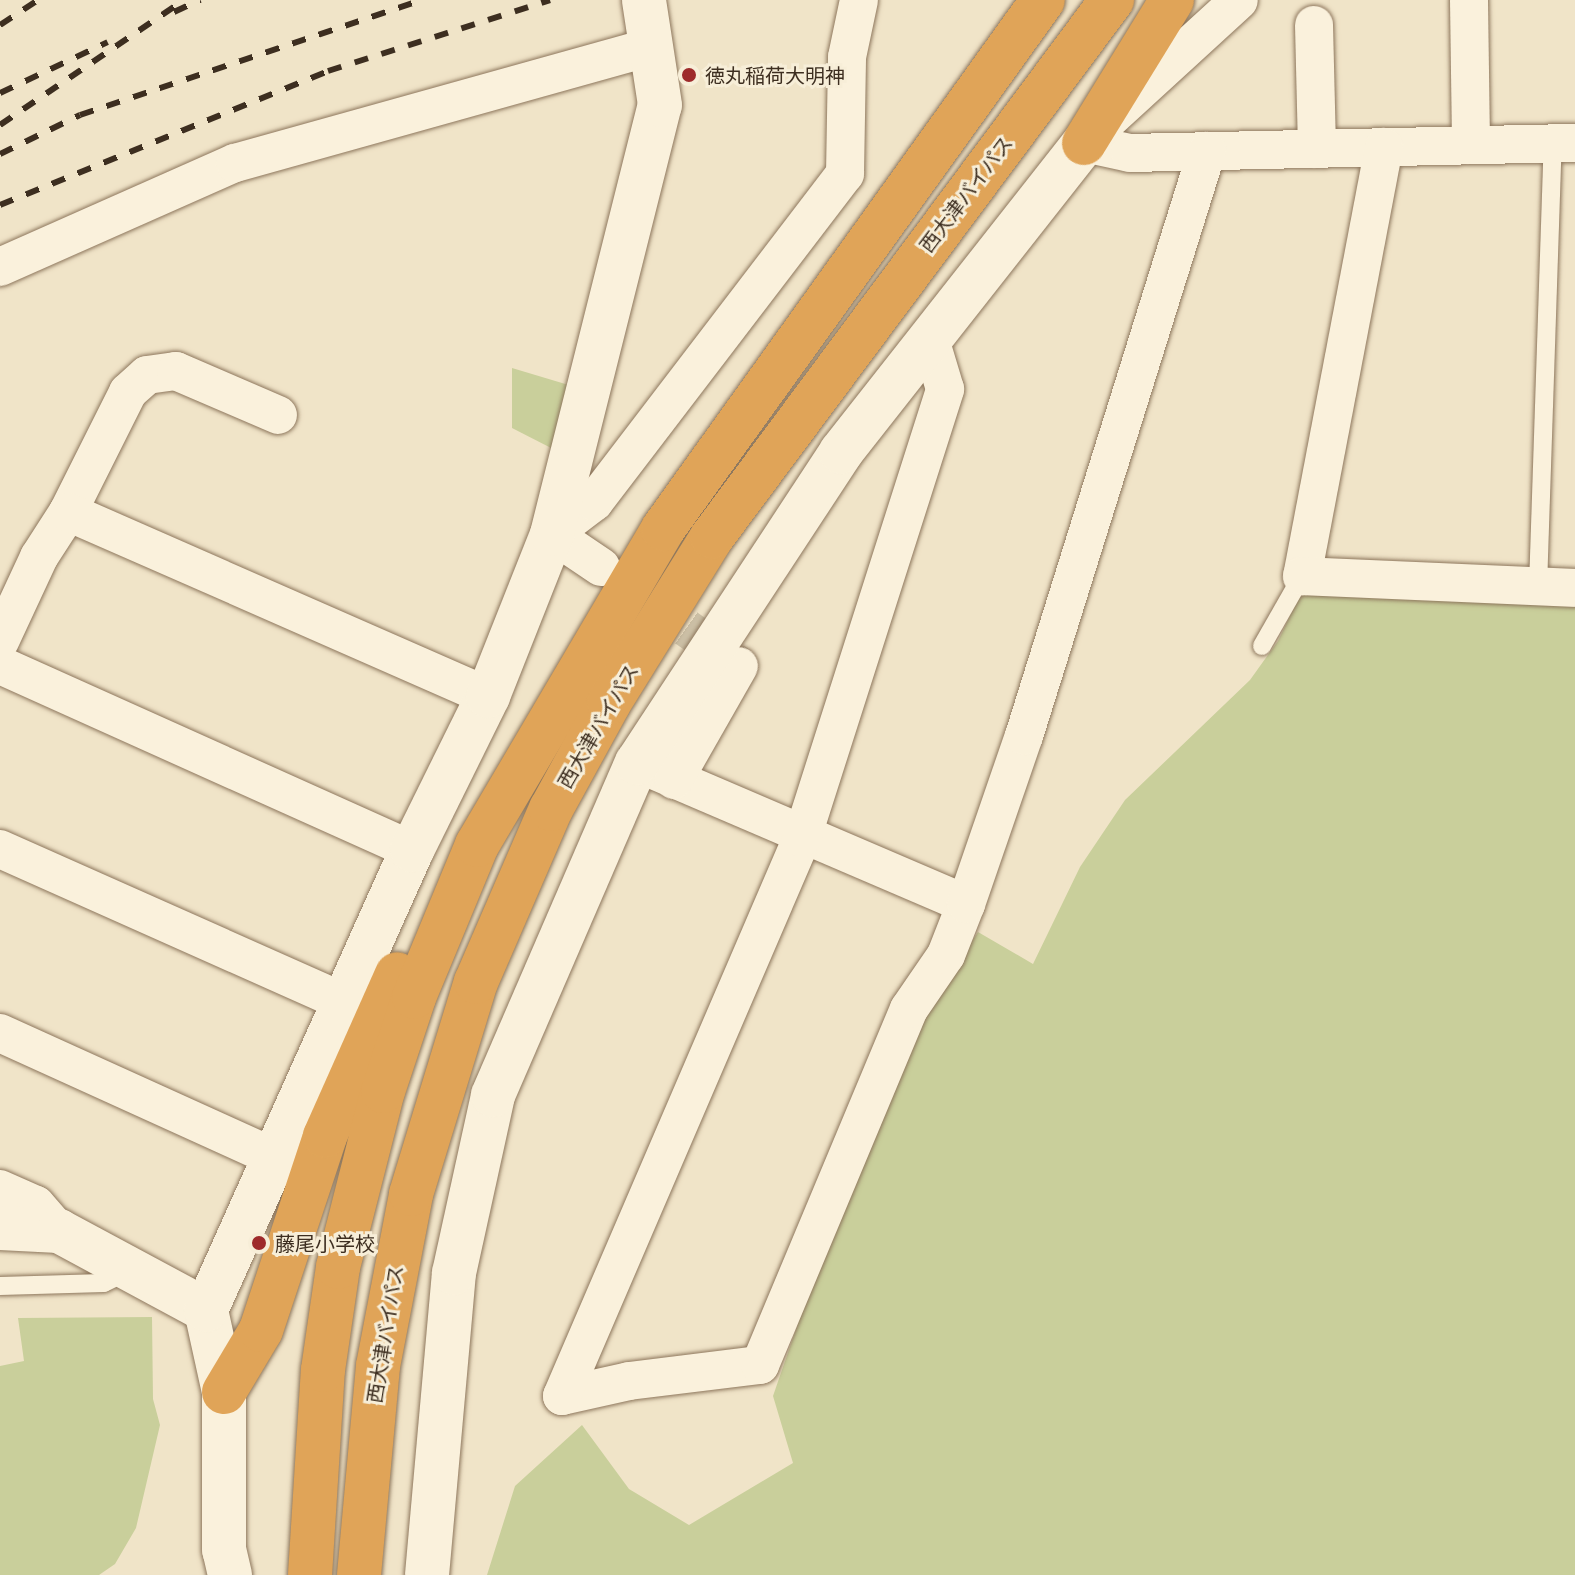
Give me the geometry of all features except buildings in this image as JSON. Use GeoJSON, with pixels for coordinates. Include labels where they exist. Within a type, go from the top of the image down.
{"type":"FeatureCollection","features":[{"type":"Feature","properties":{"kind":"highway"},"geometry":{"type":"LineString","coordinates":[[310,1575],[323,1370],[338,1267],[383,1091],[414,997],[477,845],[663,529],[1043,0]]}},
{"type":"Feature","properties":{"kind":"highway","name":"西大津バイパス"},"geometry":{"type":"LineString","coordinates":[[359,1575],[378,1366],[411,1194],[476,982],[551,809],[609,703],[712,537],[1112,0]]}},
{"type":"Feature","properties":{"kind":"highway"},"geometry":{"type":"LineString","coordinates":[[1084,143],[1172,0]]}},
{"type":"Feature","properties":{"kind":"highway"},"geometry":{"type":"LineString","coordinates":[[224,1392],[261,1330],[325,1136],[371,1029],[442,879],[477,845]]}},
{"type":"Feature","properties":{"kind":"street"},"geometry":{"type":"LineString","coordinates":[[230,1575],[224,1550],[224,1392],[206,1310],[412,850],[488,696],[552,534],[660,105],[644,0]]}},
{"type":"Feature","properties":{"kind":"street"},"geometry":{"type":"LineString","coordinates":[[552,534],[594,502],[845,174],[847,57],[859,0]]}},
{"type":"Feature","properties":{"kind":"street"},"geometry":{"type":"LineString","coordinates":[[427,1575],[454,1273],[493,1095],[655,771],[841,452],[1084,143],[1239,0]]}},
{"type":"Feature","properties":{"kind":"street"},"geometry":{"type":"LineString","coordinates":[[1469,0],[1471,145]]}},
{"type":"Feature","properties":{"kind":"street"},"geometry":{"type":"LineString","coordinates":[[1314,25],[1317,149]]}},
{"type":"Feature","properties":{"kind":"street"},"geometry":{"type":"LineString","coordinates":[[0,267],[235,163],[651,47]]}},
{"type":"Feature","properties":{"kind":"street"},"geometry":{"type":"LineString","coordinates":[[1084,143],[1130,153],[1564,144]]}},
{"type":"Feature","properties":{"kind":"street"},"geometry":{"type":"LineString","coordinates":[[1384,147],[1302,576],[1575,588]]}},
{"type":"Feature","properties":{"kind":"street"},"geometry":{"type":"LineString","coordinates":[[930,339],[945,389],[802,838],[562,1396],[629,1381],[760,1365],[909,1009],[946,955],[966,904],[1024,736],[1207,151]]}},
{"type":"Feature","properties":{"kind":"street"},"geometry":{"type":"LineString","coordinates":[[0,641],[39,557],[68,512],[128,392],[147,375],[176,371],[278,415]]}},
{"type":"Feature","properties":{"kind":"street"},"geometry":{"type":"LineString","coordinates":[[68,512],[488,696]]}},
{"type":"Feature","properties":{"kind":"street"},"geometry":{"type":"LineString","coordinates":[[552,534],[601,567]]}},
{"type":"Feature","properties":{"kind":"street"},"geometry":{"type":"LineString","coordinates":[[0,665],[412,850]]}},
{"type":"Feature","properties":{"kind":"street"},"geometry":{"type":"LineString","coordinates":[[655,771],[739,666]]}},
{"type":"Feature","properties":{"kind":"street"},"geometry":{"type":"LineString","coordinates":[[655,771],[802,838],[966,904]]}},
{"type":"Feature","properties":{"kind":"street"},"geometry":{"type":"LineString","coordinates":[[0,849],[346,1003]]}},
{"type":"Feature","properties":{"kind":"street"},"geometry":{"type":"LineString","coordinates":[[0,1033],[276,1158]]}},
{"type":"Feature","properties":{"kind":"street"},"geometry":{"type":"LineString","coordinates":[[0,1189],[36,1205],[59,1231],[206,1310]]}},
{"type":"Feature","properties":{"kind":"street"},"geometry":{"type":"LineString","coordinates":[[0,1228],[59,1231]]}},
{"type":"Feature","properties":{"kind":"lane"},"geometry":{"type":"LineString","coordinates":[[1538,587],[1564,144]]}},
{"type":"Feature","properties":{"kind":"lane"},"geometry":{"type":"LineString","coordinates":[[1262,646],[1302,576]]}},
{"type":"Feature","properties":{"kind":"lane"},"geometry":{"type":"LineString","coordinates":[[0,1286],[104,1283],[132,1270]]}},
{"type":"Feature","properties":{"kind":"green space"},"geometry":{"type":"Polygon","coordinates":[[[512,368],[572,386],[555,450],[512,428],[512,368]]]}},
{"type":"Feature","properties":{"kind":"green space"},"geometry":{"type":"Polygon","coordinates":[[[1309,591],[1575,600],[1575,1575],[487,1575],[515,1486],[582,1425],[629,1489],[689,1525],[793,1463],[773,1396],[851,1170],[927,1011],[978,932],[1033,964],[1080,867],[1125,800],[1250,680],[1278,641],[1298,599],[1309,591]]]}},
{"type":"Feature","properties":{"kind":"green space"},"geometry":{"type":"Polygon","coordinates":[[[152,1317],[153,1399],[160,1425],[136,1528],[115,1564],[99,1575],[0,1575],[0,1366],[24,1361],[18,1318],[152,1317]]]}},
{"type":"Feature","properties":{"kind":"tunnel"},"geometry":{"type":"LineString","coordinates":[[640,595],[737,664]]}},
{"type":"Feature","properties":{"kind":"railway"},"geometry":{"type":"LineString","coordinates":[[0,25],[38,0]]}},
{"type":"Feature","properties":{"kind":"railway"},"geometry":{"type":"LineString","coordinates":[[0,125],[184,0]]}},
{"type":"Feature","properties":{"kind":"railway"},"geometry":{"type":"LineString","coordinates":[[174,12],[200,0]]}},
{"type":"Feature","properties":{"kind":"railway"},"geometry":{"type":"LineString","coordinates":[[0,154],[80,115],[421,0]]}},
{"type":"Feature","properties":{"kind":"railway"},"geometry":{"type":"LineString","coordinates":[[0,205],[328,71],[550,0]]}},
{"type":"Feature","properties":{"kind":"railway"},"geometry":{"type":"LineString","coordinates":[[0,93],[108,42]]}},
{"type":"Feature","properties":{"kind":"place","name":"徳丸稲荷大明神"},"geometry":{"type":"Point","coordinates":[689,75]}},
{"type":"Feature","properties":{"kind":"place","name":"藤尾小学校"},"geometry":{"type":"Point","coordinates":[259,1243]}}]}
